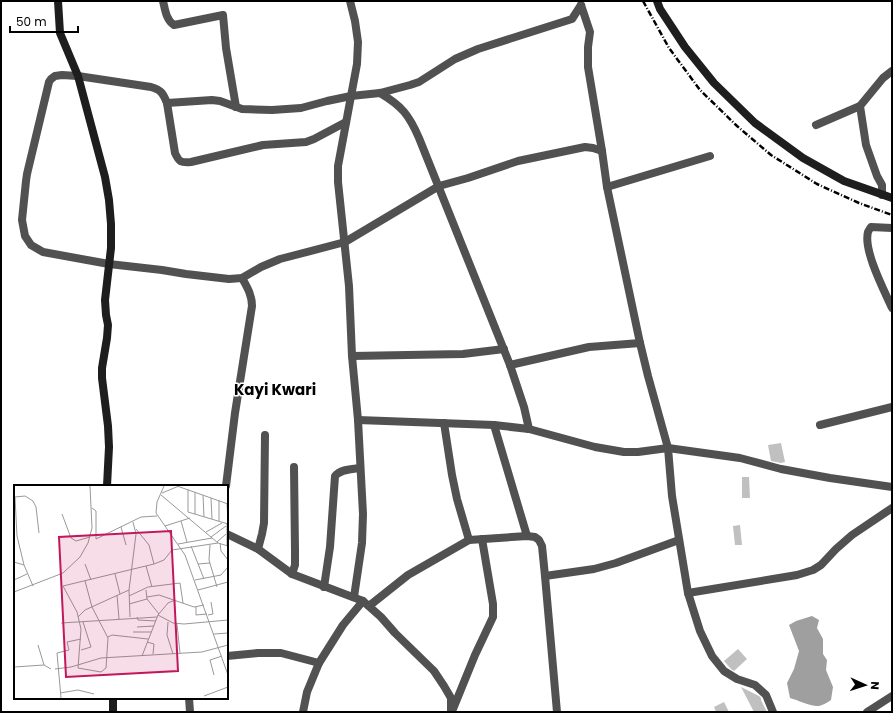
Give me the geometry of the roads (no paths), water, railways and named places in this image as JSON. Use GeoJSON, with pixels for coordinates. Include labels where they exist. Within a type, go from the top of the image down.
{"type":"FeatureCollection","features":[{"type":"Feature","properties":{"kind":"street"},"geometry":{"type":"LineString","coordinates":[[58,1],[60,33],[78,76],[105,177],[109,200],[111,248],[105,300],[108,325],[102,368],[108,426],[108,485]]}},
{"type":"Feature","properties":{"kind":"street"},"geometry":{"type":"LineString","coordinates":[[164,1],[170,23],[174,25],[223,15],[226,48],[236,107]]}},
{"type":"Feature","properties":{"kind":"street"},"geometry":{"type":"LineString","coordinates":[[350,1],[358,42],[357,64],[338,166],[338,182],[349,286],[352,356],[358,420],[363,514],[362,543],[354,597]]}},
{"type":"Feature","properties":{"kind":"street"},"geometry":{"type":"LineString","coordinates":[[657,1],[660,9],[685,47],[709,77],[755,123],[803,158],[844,181],[892,198]]}},
{"type":"Feature","properties":{"kind":"street"},"geometry":{"type":"LineString","coordinates":[[167,103],[212,100],[220,101],[242,109],[272,110],[301,108],[350,96],[380,93],[419,82],[455,59],[478,49],[572,19],[581,5],[590,32],[588,67],[607,187],[640,343],[668,448],[672,496],[688,593],[700,631],[712,656],[724,671],[737,679],[755,685],[766,695],[773,712]]}},
{"type":"Feature","properties":{"kind":"street"},"geometry":{"type":"LineString","coordinates":[[816,125],[860,106],[883,78],[892,71]]}},
{"type":"Feature","properties":{"kind":"street"},"geometry":{"type":"LineString","coordinates":[[346,122],[306,142],[263,145],[184,163],[178,160],[175,153],[167,103],[159,89],[78,76],[56,76],[48,82],[27,174],[22,220],[25,236],[31,245],[43,252],[109,264],[229,279],[242,278],[280,258],[345,242],[439,186],[530,158],[585,147],[602,151]]}},
{"type":"Feature","properties":{"kind":"street"},"geometry":{"type":"LineString","coordinates":[[380,93],[392,100],[412,123],[439,186],[504,349],[524,408],[528,428]]}},
{"type":"Feature","properties":{"kind":"street"},"geometry":{"type":"LineString","coordinates":[[860,106],[866,145],[877,176],[882,185],[882,195]]}},
{"type":"Feature","properties":{"kind":"street"},"geometry":{"type":"LineString","coordinates":[[607,187],[710,156]]}},
{"type":"Feature","properties":{"kind":"street"},"geometry":{"type":"LineString","coordinates":[[892,228],[871,227],[868,233],[868,248],[892,308]]}},
{"type":"Feature","properties":{"kind":"street"},"geometry":{"type":"LineString","coordinates":[[226,485],[235,413],[252,306],[250,293],[242,278]]}},
{"type":"Feature","properties":{"kind":"street"},"geometry":{"type":"LineString","coordinates":[[510,365],[589,347],[640,343]]}},
{"type":"Feature","properties":{"kind":"street"},"geometry":{"type":"LineString","coordinates":[[352,356],[464,354],[504,349]]}},
{"type":"Feature","properties":{"kind":"street"},"geometry":{"type":"LineString","coordinates":[[820,425],[892,407]]}},
{"type":"Feature","properties":{"kind":"street"},"geometry":{"type":"LineString","coordinates":[[358,420],[494,425],[528,428],[595,447],[624,452],[668,448],[740,458],[781,469],[892,487]]}},
{"type":"Feature","properties":{"kind":"street"},"geometry":{"type":"LineString","coordinates":[[444,423],[456,499],[469,540]]}},
{"type":"Feature","properties":{"kind":"street"},"geometry":{"type":"LineString","coordinates":[[494,425],[527,536]]}},
{"type":"Feature","properties":{"kind":"street"},"geometry":{"type":"LineString","coordinates":[[258,549],[264,524],[265,435]]}},
{"type":"Feature","properties":{"kind":"street"},"geometry":{"type":"LineString","coordinates":[[292,574],[295,565],[294,467]]}},
{"type":"Feature","properties":{"kind":"street"},"geometry":{"type":"LineString","coordinates":[[324,587],[330,546],[335,476],[336,473],[340,471],[360,468]]}},
{"type":"Feature","properties":{"kind":"street"},"geometry":{"type":"LineString","coordinates":[[688,593],[797,575],[813,570],[821,565],[852,535],[892,508]]}},
{"type":"Feature","properties":{"kind":"street"},"geometry":{"type":"LineString","coordinates":[[228,534],[258,549],[292,574],[354,597],[366,604],[381,617],[395,633],[434,671],[451,698],[451,712]]}},
{"type":"Feature","properties":{"kind":"street"},"geometry":{"type":"LineString","coordinates":[[303,712],[307,692],[320,663],[343,625],[366,604],[394,588],[408,575],[469,540],[535,536],[542,546],[546,576],[557,712]]}},
{"type":"Feature","properties":{"kind":"street"},"geometry":{"type":"LineString","coordinates":[[451,712],[493,616],[493,604],[482,539]]}},
{"type":"Feature","properties":{"kind":"street"},"geometry":{"type":"LineString","coordinates":[[546,576],[594,569],[616,563],[679,540]]}},
{"type":"Feature","properties":{"kind":"street"},"geometry":{"type":"LineString","coordinates":[[228,656],[258,653],[281,653],[320,663]]}},
{"type":"Feature","properties":{"kind":"street"},"geometry":{"type":"LineString","coordinates":[[867,712],[892,696]]}},
{"type":"Feature","properties":{"kind":"street"},"geometry":{"type":"LineString","coordinates":[[113,699],[113,712]]}},
{"type":"Feature","properties":{"kind":"street"},"geometry":{"type":"LineString","coordinates":[[188,699],[190,712]]}},
{"type":"Feature","properties":{"kind":"railway"},"geometry":{"type":"LineString","coordinates":[[643,1],[669,48],[700,90],[737,126],[771,155],[817,184],[859,203],[892,215]]}},
{"type":"Feature","properties":{"kind":"district","name":"Kayi Kwari"},"geometry":{"type":"Point","coordinates":[275,390]}}]}
